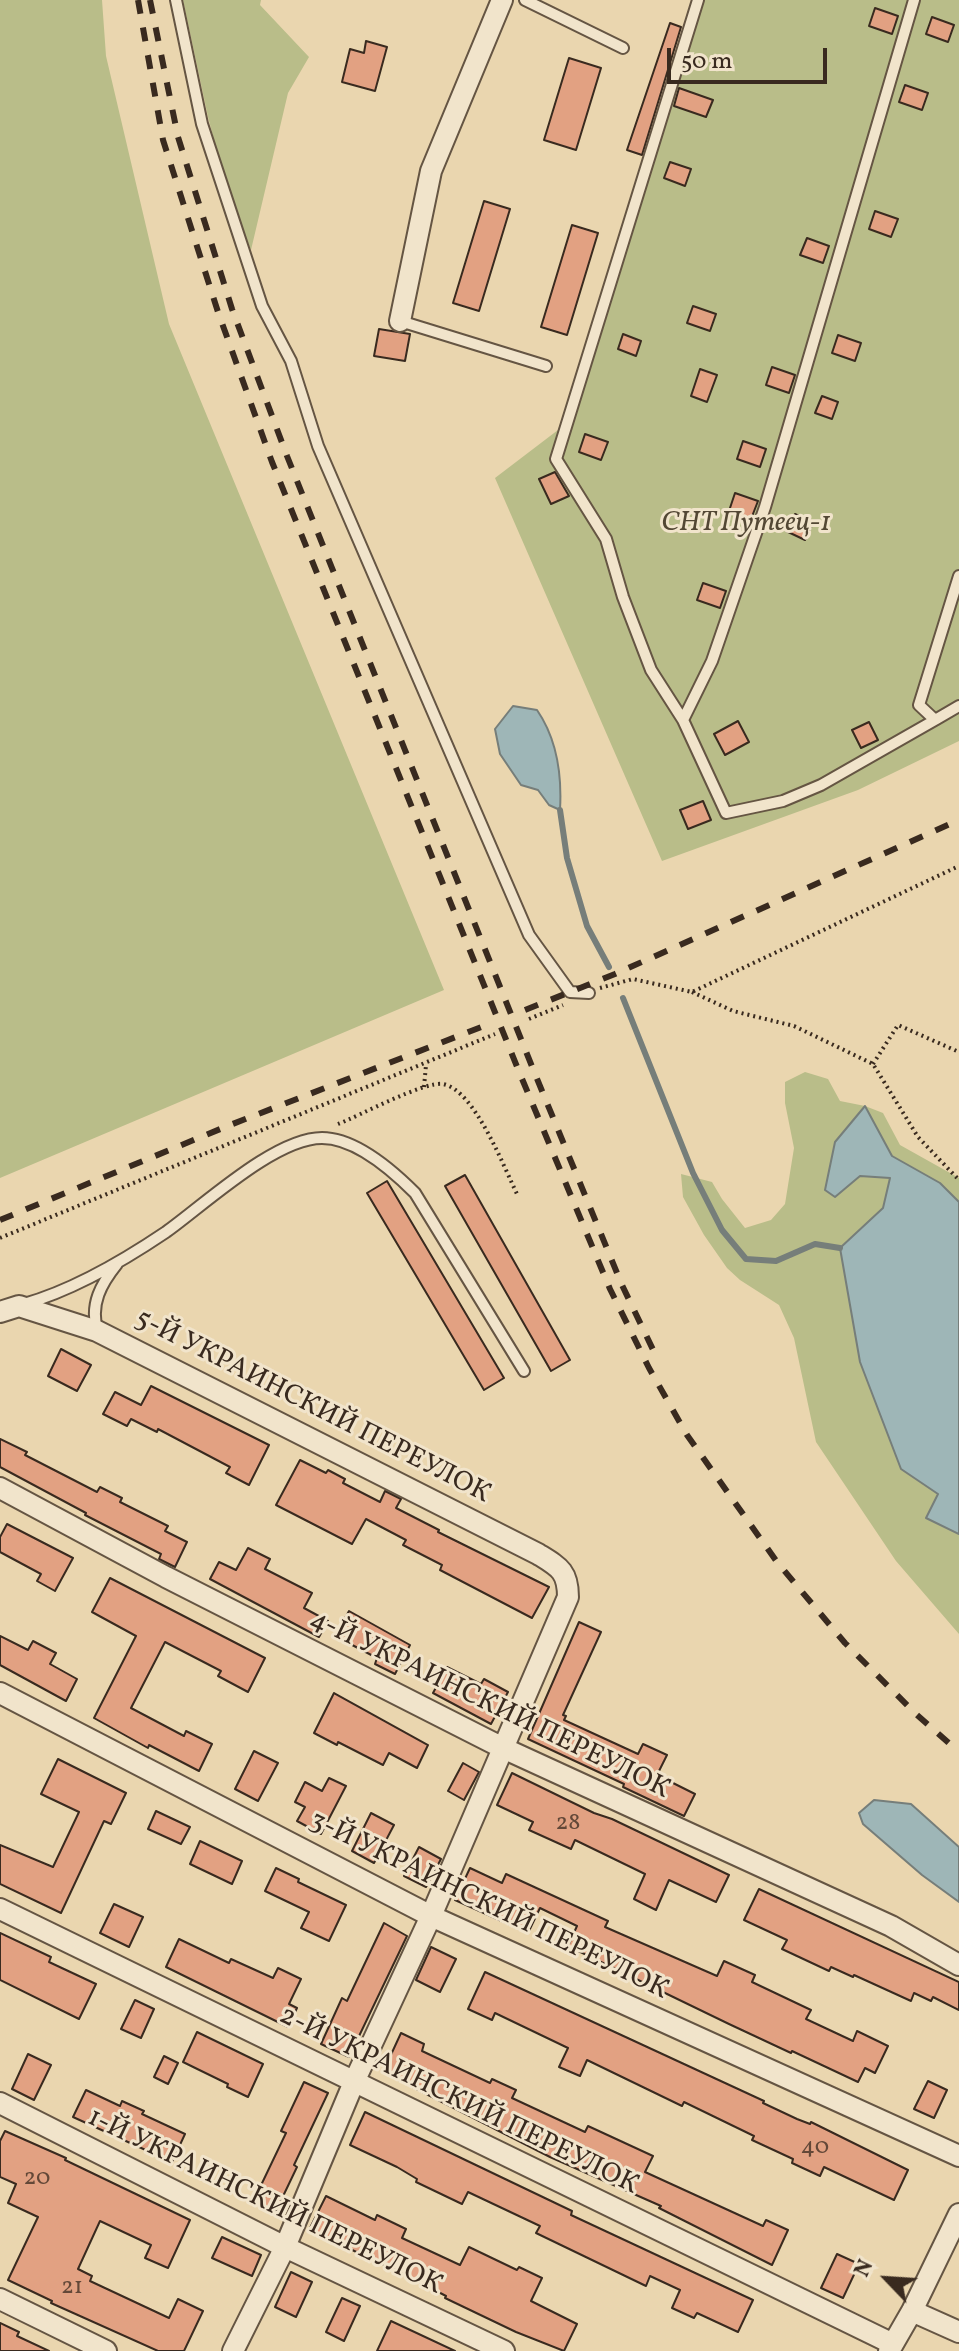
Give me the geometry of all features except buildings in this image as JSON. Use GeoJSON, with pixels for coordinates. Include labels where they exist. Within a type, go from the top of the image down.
{"type":"FeatureCollection","features":[{"type":"Feature","properties":{"kind":"street"},"geometry":{"type":"LineString","coordinates":[[400,321],[431,171],[502,0]]}},
{"type":"Feature","properties":{"kind":"street","name":"5-Й УКРАИНСКИЙ ПЕРЕУЛОК"},"geometry":{"type":"LineString","coordinates":[[10,1309],[97,1331],[559,1566],[568,1581],[568,1597],[503,1748]]}},
{"type":"Feature","properties":{"kind":"street","name":"4-Й УКРАИНСКИЙ ПЕРЕУЛОК"},"geometry":{"type":"LineString","coordinates":[[0,1488],[166,1577],[503,1748],[891,1926],[959,1965]]}},
{"type":"Feature","properties":{"kind":"street","name":"3-Й УКРАИНСКИЙ ПЕРЕУЛОК"},"geometry":{"type":"LineString","coordinates":[[0,1693],[431,1916],[959,2156]]}},
{"type":"Feature","properties":{"kind":"street"},"geometry":{"type":"LineString","coordinates":[[233,2351],[285,2247],[354,2082],[431,1916],[503,1748]]}},
{"type":"Feature","properties":{"kind":"street","name":"2-Й УКРАИНСКИЙ ПЕРЕУЛОК"},"geometry":{"type":"LineString","coordinates":[[0,1909],[891,2347]]}},
{"type":"Feature","properties":{"kind":"street","name":"1-Й УКРАИНСКИЙ ПЕРЕУЛОК"},"geometry":{"type":"LineString","coordinates":[[0,2103],[285,2247],[504,2351]]}},
{"type":"Feature","properties":{"kind":"street"},"geometry":{"type":"LineString","coordinates":[[891,2347],[959,2214]]}},
{"type":"Feature","properties":{"kind":"street"},"geometry":{"type":"LineString","coordinates":[[0,2299],[106,2351]]}},
{"type":"Feature","properties":{"kind":"street"},"geometry":{"type":"LineString","coordinates":[[912,2311],[959,2332]]}},
{"type":"Feature","properties":{"kind":"lane"},"geometry":{"type":"LineString","coordinates":[[176,0],[202,124],[230,213],[262,306],[291,361],[318,446],[529,935],[570,992],[589,993]]}},
{"type":"Feature","properties":{"kind":"lane"},"geometry":{"type":"LineString","coordinates":[[525,0],[623,48]]}},
{"type":"Feature","properties":{"kind":"lane"},"geometry":{"type":"LineString","coordinates":[[698,0],[556,459],[606,539],[623,597],[651,670],[683,720],[726,813],[783,801],[821,785],[959,706]]}},
{"type":"Feature","properties":{"kind":"lane"},"geometry":{"type":"LineString","coordinates":[[683,720],[712,661],[765,507],[914,0]]}},
{"type":"Feature","properties":{"kind":"lane"},"geometry":{"type":"LineString","coordinates":[[400,321],[546,366]]}},
{"type":"Feature","properties":{"kind":"lane"},"geometry":{"type":"LineString","coordinates":[[915,733],[919,705],[959,576]]}},
{"type":"Feature","properties":{"kind":"lane"},"geometry":{"type":"LineString","coordinates":[[919,705],[935,720]]}},
{"type":"Feature","properties":{"kind":"lane"},"geometry":{"type":"LineString","coordinates":[[10,1309],[46,1298],[121,1260],[166,1232],[251,1169],[289,1146],[320,1138],[351,1146],[391,1169],[415,1193],[524,1371]]}},
{"type":"Feature","properties":{"kind":"lane"},"geometry":{"type":"LineString","coordinates":[[97,1331],[94,1308],[98,1295],[103,1282],[121,1260]]}},
{"type":"Feature","properties":{"kind":"path"},"geometry":{"type":"LineString","coordinates":[[692,992],[959,866]]}},
{"type":"Feature","properties":{"kind":"path"},"geometry":{"type":"LineString","coordinates":[[529,1019],[589,993],[633,979],[692,992],[733,1011],[794,1026],[873,1064],[918,1137],[959,1180]]}},
{"type":"Feature","properties":{"kind":"path"},"geometry":{"type":"LineString","coordinates":[[873,1064],[898,1025],[959,1052]]}},
{"type":"Feature","properties":{"kind":"path"},"geometry":{"type":"LineString","coordinates":[[0,1238],[495,1034]]}},
{"type":"Feature","properties":{"kind":"path"},"geometry":{"type":"LineString","coordinates":[[424,1087],[427,1064]]}},
{"type":"Feature","properties":{"kind":"path"},"geometry":{"type":"LineString","coordinates":[[329,1129],[424,1087],[443,1084],[458,1093],[474,1109],[518,1196]]}},
{"type":"Feature","properties":{"kind":"green space"},"geometry":{"type":"Polygon","coordinates":[[[0,0],[102,0],[106,56],[169,324],[444,990],[0,1178],[0,0]]]}},
{"type":"Feature","properties":{"kind":"green space"},"geometry":{"type":"Polygon","coordinates":[[[183,0],[261,0],[260,5],[309,57],[288,93],[251,250],[229,197],[183,0]]]}},
{"type":"Feature","properties":{"kind":"green space","name":"СНТ Путеец-1"},"geometry":{"type":"Polygon","coordinates":[[[694,0],[959,0],[959,741],[858,790],[662,861],[495,478],[558,430],[671,88],[694,0]]]}},
{"type":"Feature","properties":{"kind":"green space"},"geometry":{"type":"Polygon","coordinates":[[[805,1072],[828,1079],[840,1101],[883,1113],[900,1145],[959,1178],[959,1634],[896,1561],[816,1442],[794,1338],[779,1305],[727,1268],[683,1197],[681,1174],[712,1182],[745,1228],[771,1220],[785,1204],[794,1148],[785,1103],[785,1082],[805,1072]]]}},
{"type":"Feature","properties":{"kind":"water"},"geometry":{"type":"Polygon","coordinates":[[[513,706],[537,710],[544,721],[554,745],[559,771],[560,810],[549,805],[538,790],[521,785],[500,754],[495,729],[513,706]]]}},
{"type":"Feature","properties":{"kind":"water"},"geometry":{"type":"Polygon","coordinates":[[[865,1106],[892,1156],[940,1183],[959,1202],[959,1534],[926,1518],[938,1494],[901,1469],[860,1362],[840,1248],[883,1208],[890,1178],[860,1176],[835,1197],[825,1190],[835,1142],[865,1106]]]}},
{"type":"Feature","properties":{"kind":"water"},"geometry":{"type":"Polygon","coordinates":[[[874,1800],[911,1804],[959,1847],[959,1902],[863,1824],[859,1813],[874,1800]]]}},
{"type":"Feature","properties":{"kind":"waterway"},"geometry":{"type":"LineString","coordinates":[[560,810],[567,858],[587,926],[609,967]]}},
{"type":"Feature","properties":{"kind":"waterway"},"geometry":{"type":"LineString","coordinates":[[623,998],[693,1173],[722,1230],[746,1259],[776,1261],[815,1244],[840,1248]]}},
{"type":"Feature","properties":{"kind":"railway"},"geometry":{"type":"LineString","coordinates":[[138,0],[163,140],[218,312],[272,462],[610,1289],[687,1435],[777,1562],[845,1643],[959,1752]]}},
{"type":"Feature","properties":{"kind":"railway"},"geometry":{"type":"LineString","coordinates":[[150,0],[178,137],[232,309],[287,456],[533,1069],[622,1285],[657,1358]]}},
{"type":"Feature","properties":{"kind":"railway"},"geometry":{"type":"LineString","coordinates":[[525,1010],[615,974],[959,820]]}},
{"type":"Feature","properties":{"kind":"railway"},"geometry":{"type":"LineString","coordinates":[[0,1220],[230,1125],[489,1024]]}}]}
